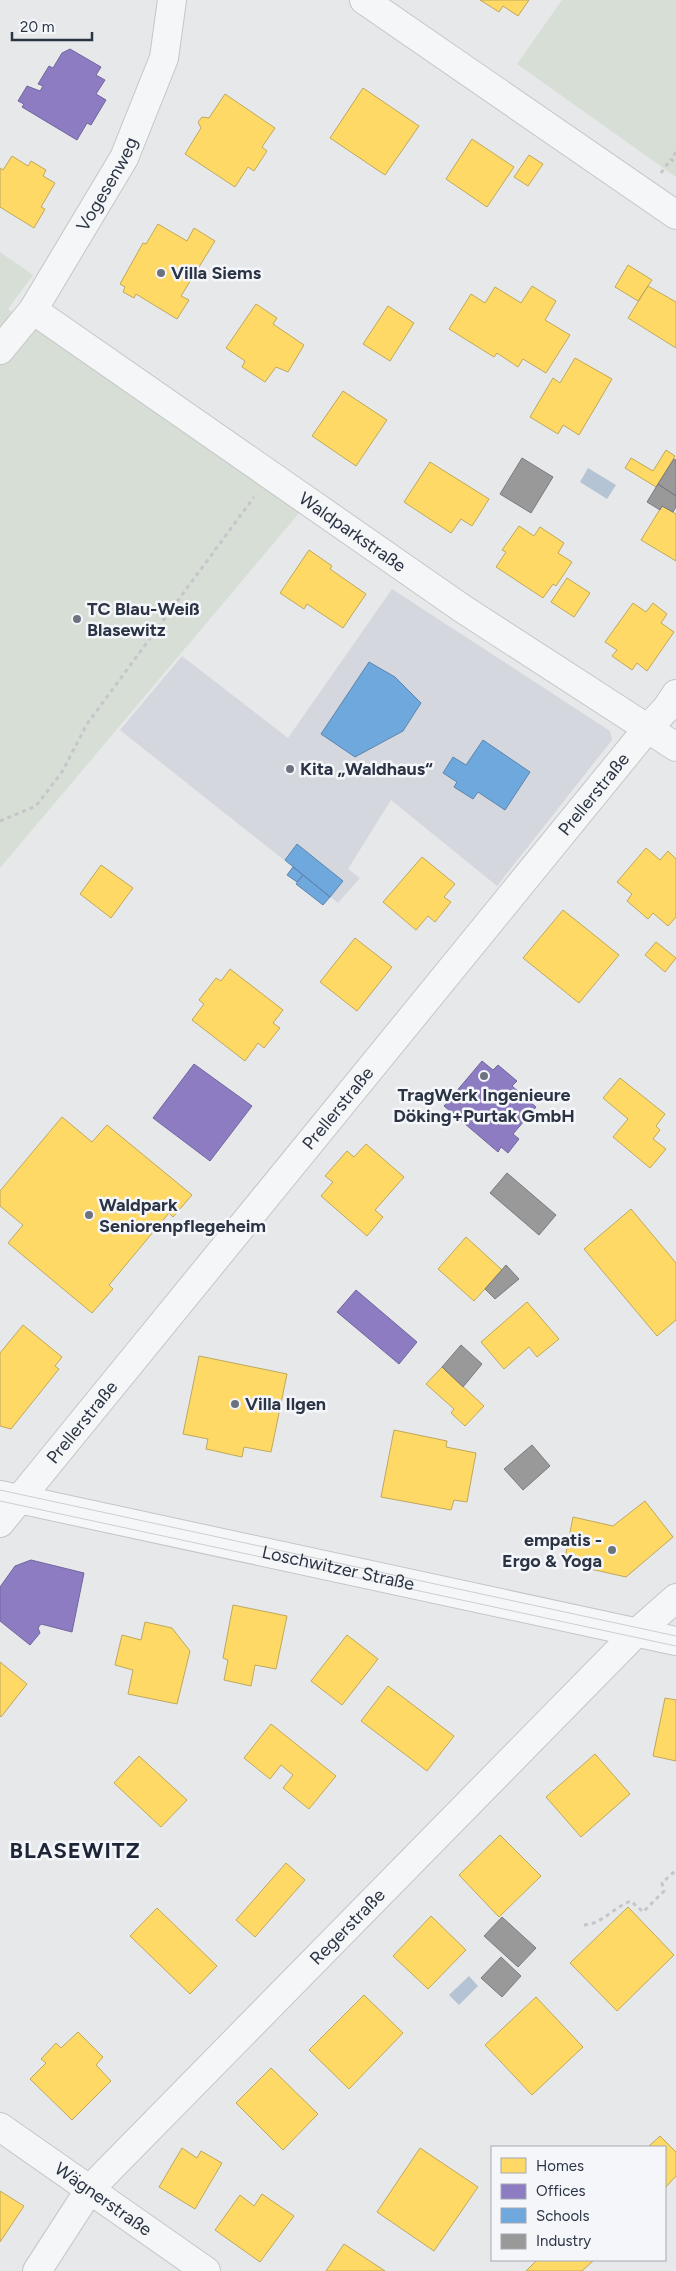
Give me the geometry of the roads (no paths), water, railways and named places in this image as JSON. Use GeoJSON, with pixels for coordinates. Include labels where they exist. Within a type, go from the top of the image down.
{"type":"FeatureCollection","features":[{"type":"Feature","properties":{"kind":"street","name":"Vogesenweg"},"geometry":{"type":"LineString","coordinates":[[0,350],[32,310],[124,158],[164,58],[172,0]]}},
{"type":"Feature","properties":{"kind":"street"},"geometry":{"type":"LineString","coordinates":[[364,0],[676,215]]}},
{"type":"Feature","properties":{"kind":"street","name":"Waldparkstraße"},"geometry":{"type":"LineString","coordinates":[[32,310],[463,609],[676,747]]}},
{"type":"Feature","properties":{"kind":"street","name":"Prellerstraße"},"geometry":{"type":"LineString","coordinates":[[0,1522],[10,1498],[666,709],[676,694]]}},
{"type":"Feature","properties":{"kind":"street","name":"Loschwitzer Straße"},"geometry":{"type":"LineString","coordinates":[[10,1498],[676,1641]]}},
{"type":"Feature","properties":{"kind":"street","name":"Regerstraße"},"geometry":{"type":"LineString","coordinates":[[37,2271],[90,2189],[637,1632],[676,1598]]}},
{"type":"Feature","properties":{"kind":"street","name":"Wägnerstraße"},"geometry":{"type":"LineString","coordinates":[[0,2127],[206,2271]]}},
{"type":"Feature","properties":{"kind":"water"},"geometry":{"type":"Polygon","coordinates":[[[588,468],[616,485],[607,499],[580,482],[588,468]]]}},
{"type":"Feature","properties":{"kind":"water"},"geometry":{"type":"Polygon","coordinates":[[[469,1976],[478,1986],[459,2005],[449,1995],[469,1976]]]}},
{"type":"Feature","properties":{"kind":"tram line"},"geometry":{"type":"LineString","coordinates":[[0,1490],[676,1636]]}},
{"type":"Feature","properties":{"kind":"tram line"},"geometry":{"type":"LineString","coordinates":[[0,1501],[676,1646]]}},
{"type":"Feature","properties":{"kind":"place","name":"Villa Siems"},"geometry":{"type":"Point","coordinates":[161,273]}},
{"type":"Feature","properties":{"kind":"place","name":"TC Blau-Weiß Blasewitz"},"geometry":{"type":"Point","coordinates":[77,619]}},
{"type":"Feature","properties":{"kind":"place","name":"Kita „Waldhaus“"},"geometry":{"type":"Point","coordinates":[290,769]}},
{"type":"Feature","properties":{"kind":"place","name":"TragWerk Ingenieure Döking+Purtak GmbH"},"geometry":{"type":"Point","coordinates":[484,1076]}},
{"type":"Feature","properties":{"kind":"place","name":"Waldpark Seniorenpflegeheim"},"geometry":{"type":"Point","coordinates":[89,1215]}},
{"type":"Feature","properties":{"kind":"place","name":"Villa Ilgen"},"geometry":{"type":"Point","coordinates":[235,1404]}},
{"type":"Feature","properties":{"kind":"place","name":"empatis - Ergo & Yoga"},"geometry":{"type":"Point","coordinates":[612,1550]}},
{"type":"Feature","properties":{"kind":"district","name":"BLASEWITZ"},"geometry":{"type":"Point","coordinates":[75,1850]}}]}
